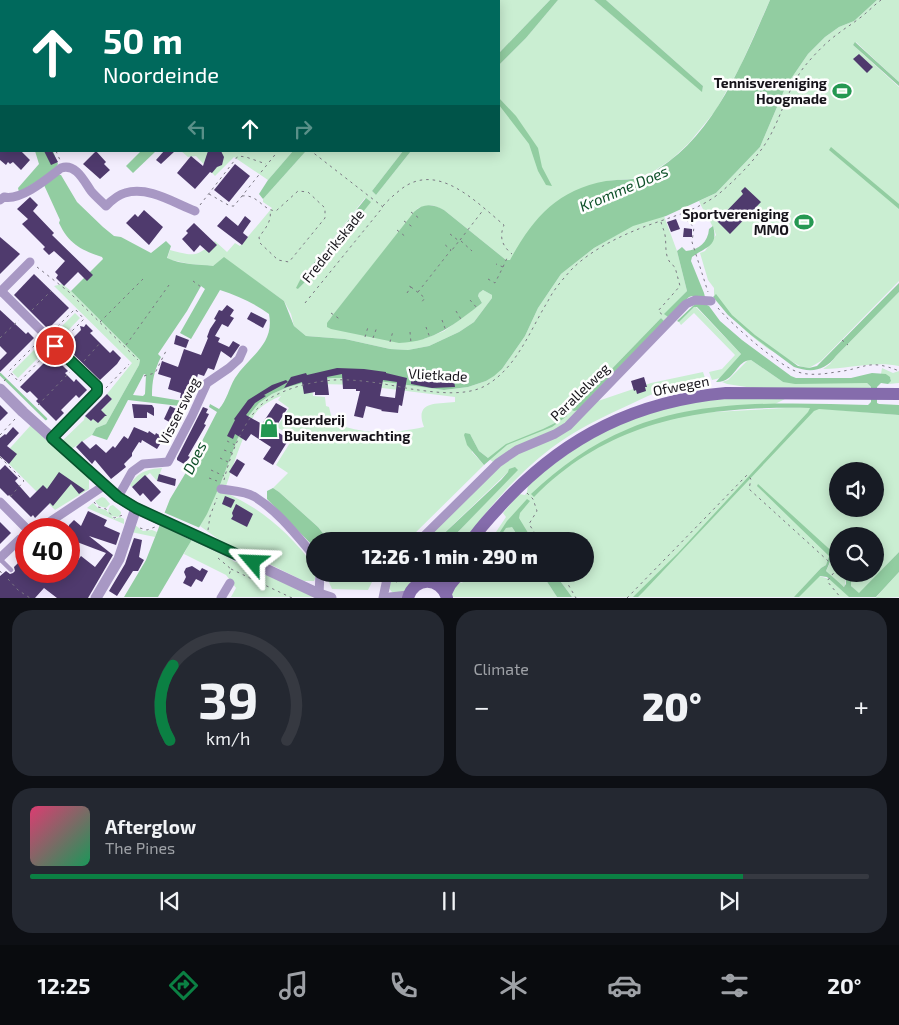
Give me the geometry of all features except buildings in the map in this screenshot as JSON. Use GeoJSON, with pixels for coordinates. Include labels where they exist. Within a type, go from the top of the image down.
{"type":"FeatureCollection","features":[{"type":"Feature","properties":{"kind":"main road","name":"Ofwegen"},"geometry":{"type":"LineString","coordinates":[[477,532],[483,523],[519,486],[566,447],[608,423],[649,407],[703,395],[726,393],[895,395]]}},
{"type":"Feature","properties":{"kind":"main road","name":"Ofwegen"},"geometry":{"type":"LineString","coordinates":[[486,532],[501,506]]}},
{"type":"Feature","properties":{"kind":"main road"},"geometry":{"type":"LineString","coordinates":[[408,597],[412,588],[419,583],[428,581],[442,587],[446,595]]}},
{"type":"Feature","properties":{"kind":"main road"},"geometry":{"type":"LineString","coordinates":[[446,595],[452,582]]}},
{"type":"Feature","properties":{"kind":"street"},"geometry":{"type":"LineString","coordinates":[[0,200],[4,197],[13,198],[23,194],[63,167],[70,167],[77,172],[92,192],[106,206],[125,193],[143,192],[195,211]]}},
{"type":"Feature","properties":{"kind":"street"},"geometry":{"type":"LineString","coordinates":[[30,262],[0,292],[98,389],[52,438]]}},
{"type":"Feature","properties":{"kind":"street","name":"Parallelweg"},"geometry":{"type":"LineString","coordinates":[[428,532],[498,463],[517,450],[555,434],[568,426],[686,304],[695,300],[709,301]]}},
{"type":"Feature","properties":{"kind":"street","name":"Vissersweg"},"geometry":{"type":"LineString","coordinates":[[118,497],[132,472],[143,464],[168,462],[207,383],[229,368],[244,350]]}},
{"type":"Feature","properties":{"kind":"street"},"geometry":{"type":"LineString","coordinates":[[0,389],[22,412],[118,497],[159,521],[199,537],[331,598]]}},
{"type":"Feature","properties":{"kind":"street"},"geometry":{"type":"LineString","coordinates":[[56,518],[105,485]]}},
{"type":"Feature","properties":{"kind":"street"},"geometry":{"type":"LineString","coordinates":[[220,486],[254,497],[280,517],[306,547]]}},
{"type":"Feature","properties":{"kind":"street"},"geometry":{"type":"LineString","coordinates":[[1,503],[16,518]]}},
{"type":"Feature","properties":{"kind":"street"},"geometry":{"type":"LineString","coordinates":[[96,598],[119,559],[135,524],[136,508]]}},
{"type":"Feature","properties":{"kind":"street"},"geometry":{"type":"LineString","coordinates":[[0,558],[15,544]]}},
{"type":"Feature","properties":{"kind":"street"},"geometry":{"type":"LineString","coordinates":[[319,594],[320,582]]}},
{"type":"Feature","properties":{"kind":"street"},"geometry":{"type":"LineString","coordinates":[[383,598],[386,582]]}},
{"type":"Feature","properties":{"kind":"street"},"geometry":{"type":"LineString","coordinates":[[221,598],[230,583]]}},
{"type":"Feature","properties":{"kind":"street"},"geometry":{"type":"LineString","coordinates":[[390,598],[408,597]]}},
{"type":"Feature","properties":{"kind":"lane"},"geometry":{"type":"LineString","coordinates":[[0,558],[11,570]]}},
{"type":"Feature","properties":{"kind":"path","name":"Vlietkade"},"geometry":{"type":"LineString","coordinates":[[199,537],[208,528],[210,516],[226,468],[243,430],[257,409],[274,397],[297,387],[335,380],[349,380],[427,391],[466,391],[486,385],[496,378],[515,358],[528,340],[548,299],[574,267],[597,249],[636,230],[686,212],[720,193],[762,149],[790,89],[805,67],[838,33],[858,20],[881,0]]}},
{"type":"Feature","properties":{"kind":"path"},"geometry":{"type":"LineString","coordinates":[[209,194],[230,206],[234,206],[277,152]]}},
{"type":"Feature","properties":{"kind":"path","name":"Frederikskade"},"geometry":{"type":"LineString","coordinates":[[312,152],[383,207]]}},
{"type":"Feature","properties":{"kind":"path"},"geometry":{"type":"LineString","coordinates":[[195,211],[238,156],[246,156],[266,164]]}},
{"type":"Feature","properties":{"kind":"path","name":"Frederikskade"},"geometry":{"type":"LineString","coordinates":[[305,303],[392,196],[408,183],[418,180],[435,179],[457,189],[484,209],[504,225],[500,234],[504,248],[512,254]]}},
{"type":"Feature","properties":{"kind":"path"},"geometry":{"type":"LineString","coordinates":[[242,196],[249,195],[254,197],[270,211],[276,211],[298,190],[308,192],[325,208],[325,218],[289,262],[278,260],[260,243],[258,237],[267,226],[271,216],[270,211]]}},
{"type":"Feature","properties":{"kind":"path"},"geometry":{"type":"LineString","coordinates":[[418,292],[484,209]]}},
{"type":"Feature","properties":{"kind":"path"},"geometry":{"type":"LineString","coordinates":[[411,212],[420,219]]}},
{"type":"Feature","properties":{"kind":"path"},"geometry":{"type":"LineString","coordinates":[[686,212],[686,220],[694,228],[692,242],[703,272],[709,301],[726,319],[791,369],[798,372],[816,374],[839,372],[876,364],[884,365],[899,372]]}},
{"type":"Feature","properties":{"kind":"path"},"geometry":{"type":"LineString","coordinates":[[404,221],[414,228]]}},
{"type":"Feature","properties":{"kind":"path"},"geometry":{"type":"LineString","coordinates":[[661,221],[665,236],[665,254],[674,266],[680,286],[658,311],[670,319]]}},
{"type":"Feature","properties":{"kind":"path"},"geometry":{"type":"LineString","coordinates":[[397,230],[406,237]]}},
{"type":"Feature","properties":{"kind":"path"},"geometry":{"type":"LineString","coordinates":[[450,234],[472,251]]}},
{"type":"Feature","properties":{"kind":"path"},"geometry":{"type":"LineString","coordinates":[[443,243],[451,250]]}},
{"type":"Feature","properties":{"kind":"path"},"geometry":{"type":"LineString","coordinates":[[488,280],[495,283],[507,258]]}},
{"type":"Feature","properties":{"kind":"path"},"geometry":{"type":"LineString","coordinates":[[30,262],[69,292],[138,360]]}},
{"type":"Feature","properties":{"kind":"path"},"geometry":{"type":"LineString","coordinates":[[496,264],[503,267]]}},
{"type":"Feature","properties":{"kind":"path"},"geometry":{"type":"LineString","coordinates":[[100,322],[143,279]]}},
{"type":"Feature","properties":{"kind":"path"},"geometry":{"type":"LineString","coordinates":[[194,281],[201,287]]}},
{"type":"Feature","properties":{"kind":"path"},"geometry":{"type":"LineString","coordinates":[[125,347],[169,285]]}},
{"type":"Feature","properties":{"kind":"path"},"geometry":{"type":"LineString","coordinates":[[406,293],[410,286],[427,300]]}},
{"type":"Feature","properties":{"kind":"path"},"geometry":{"type":"LineString","coordinates":[[0,338],[51,290]]}},
{"type":"Feature","properties":{"kind":"path"},"geometry":{"type":"LineString","coordinates":[[420,304],[425,298]]}},
{"type":"Feature","properties":{"kind":"path"},"geometry":{"type":"LineString","coordinates":[[470,300],[477,308]]}},
{"type":"Feature","properties":{"kind":"path"},"geometry":{"type":"LineString","coordinates":[[75,309],[84,319],[19,382],[9,371],[46,336],[75,309]]}},
{"type":"Feature","properties":{"kind":"path"},"geometry":{"type":"LineString","coordinates":[[456,311],[462,321]]}},
{"type":"Feature","properties":{"kind":"path"},"geometry":{"type":"LineString","coordinates":[[331,313],[341,320]]}},
{"type":"Feature","properties":{"kind":"path"},"geometry":{"type":"LineString","coordinates":[[442,320],[446,331]]}},
{"type":"Feature","properties":{"kind":"path"},"geometry":{"type":"LineString","coordinates":[[365,337],[368,327]]}},
{"type":"Feature","properties":{"kind":"path"},"geometry":{"type":"LineString","coordinates":[[373,338],[377,327]]}},
{"type":"Feature","properties":{"kind":"path"},"geometry":{"type":"LineString","coordinates":[[426,327],[430,338]]}},
{"type":"Feature","properties":{"kind":"path"},"geometry":{"type":"LineString","coordinates":[[390,342],[393,331]]}},
{"type":"Feature","properties":{"kind":"path"},"geometry":{"type":"LineString","coordinates":[[410,332],[411,343]]}},
{"type":"Feature","properties":{"kind":"path"},"geometry":{"type":"LineString","coordinates":[[842,340],[848,345]]}},
{"type":"Feature","properties":{"kind":"path"},"geometry":{"type":"LineString","coordinates":[[38,405],[100,343]]}},
{"type":"Feature","properties":{"kind":"path"},"geometry":{"type":"LineString","coordinates":[[144,376],[156,373],[166,351]]}},
{"type":"Feature","properties":{"kind":"path"},"geometry":{"type":"LineString","coordinates":[[98,389],[106,388],[129,364]]}},
{"type":"Feature","properties":{"kind":"path"},"geometry":{"type":"LineString","coordinates":[[0,385],[11,374]]}},
{"type":"Feature","properties":{"kind":"path"},"geometry":{"type":"LineString","coordinates":[[0,435],[22,412]]}},
{"type":"Feature","properties":{"kind":"path"},"geometry":{"type":"LineString","coordinates":[[227,441],[235,445]]}},
{"type":"Feature","properties":{"kind":"path"},"geometry":{"type":"LineString","coordinates":[[224,450],[232,454]]}},
{"type":"Feature","properties":{"kind":"path"},"geometry":{"type":"LineString","coordinates":[[0,457],[24,481],[1,503]]}},
{"type":"Feature","properties":{"kind":"path"},"geometry":{"type":"LineString","coordinates":[[220,458],[228,462]]}},
{"type":"Feature","properties":{"kind":"path"},"geometry":{"type":"LineString","coordinates":[[211,470],[224,476]]}},
{"type":"Feature","properties":{"kind":"path"},"geometry":{"type":"LineString","coordinates":[[627,598],[747,475],[751,479],[749,489],[837,569],[827,581],[841,598]]}},
{"type":"Feature","properties":{"kind":"path"},"geometry":{"type":"LineString","coordinates":[[208,478],[220,486]]}},
{"type":"Feature","properties":{"kind":"path"},"geometry":{"type":"LineString","coordinates":[[524,491],[533,499],[537,511],[529,524],[534,532]]}},
{"type":"Feature","properties":{"kind":"path"},"geometry":{"type":"LineString","coordinates":[[89,496],[98,507],[106,509],[114,518],[122,515],[142,530],[154,528],[159,521]]}},
{"type":"Feature","properties":{"kind":"path"},"geometry":{"type":"LineString","coordinates":[[218,558],[231,569],[292,598]]}},
{"type":"Feature","properties":{"kind":"path"},"geometry":{"type":"LineString","coordinates":[[230,583],[228,578],[231,569]]}},
{"type":"Feature","properties":{"kind":"path"},"geometry":{"type":"LineString","coordinates":[[0,571],[4,575]]}},
{"type":"Feature","properties":{"kind":"path"},"geometry":{"type":"LineString","coordinates":[[8,579],[18,590],[30,598]]}},
{"type":"Feature","properties":{"kind":"path"},"geometry":{"type":"LineString","coordinates":[[567,582],[576,598]]}},
{"type":"Feature","properties":{"kind":"shaded area"},"geometry":{"type":"Polygon","coordinates":[[[500,0],[550,0],[500,52],[500,0]]]}},
{"type":"Feature","properties":{"kind":"shaded area"},"geometry":{"type":"Polygon","coordinates":[[[558,0],[594,0],[702,91],[703,86],[606,0],[770,0],[740,67],[716,110],[689,143],[672,159],[648,175],[640,178],[607,181],[510,260],[506,260],[444,210],[432,205],[418,208],[329,320],[424,339],[444,331],[482,303],[478,296],[483,290],[492,295],[492,298],[474,322],[459,332],[429,346],[408,350],[390,349],[345,339],[306,336],[294,326],[291,314],[284,301],[224,258],[213,266],[167,259],[170,250],[184,254],[194,254],[215,241],[227,252],[235,243],[240,246],[272,208],[263,202],[263,199],[305,152],[402,152],[372,191],[376,195],[410,152],[500,152],[500,64],[526,38],[558,0]],[[365,198],[300,280],[298,289],[313,274],[370,202],[365,198]]]}},
{"type":"Feature","properties":{"kind":"shaded area","name":"Sportvereniging MMO"},"geometry":{"type":"Polygon","coordinates":[[[877,0],[899,0],[899,82],[856,42],[853,45],[899,87],[899,281],[821,361],[806,368],[770,350],[754,338],[733,318],[714,295],[714,288],[708,280],[700,253],[705,251],[716,235],[699,201],[716,193],[760,147],[786,86],[808,54],[825,37],[839,27],[854,21],[877,0]]]}},
{"type":"Feature","properties":{"kind":"shaded area"},"geometry":{"type":"Polygon","coordinates":[[[182,152],[292,152],[268,180],[234,157],[215,176],[196,156],[188,157],[182,152]]]}},
{"type":"Feature","properties":{"kind":"shaded area"},"geometry":{"type":"Polygon","coordinates":[[[664,216],[677,251],[687,291],[665,314],[668,317],[664,321],[661,318],[572,410],[578,410],[566,424],[493,462],[479,451],[471,436],[472,452],[484,465],[416,532],[322,532],[273,488],[288,473],[276,465],[293,438],[277,427],[289,408],[278,400],[281,396],[263,406],[253,416],[224,492],[251,506],[286,533],[306,556],[306,581],[218,539],[200,526],[220,485],[244,422],[259,403],[272,394],[288,387],[314,380],[333,378],[356,378],[444,390],[468,387],[486,381],[502,369],[525,336],[538,308],[561,274],[594,248],[633,225],[664,216]],[[322,384],[312,386],[313,396],[325,397],[326,406],[329,407],[336,424],[369,432],[401,431],[424,427],[422,412],[424,408],[434,404],[455,402],[455,397],[358,385],[322,384]]]}},
{"type":"Feature","properties":{"kind":"shaded area"},"geometry":{"type":"Polygon","coordinates":[[[62,284],[140,360],[106,424],[96,428],[92,435],[70,450],[62,441],[84,420],[85,416],[91,421],[112,399],[107,394],[132,363],[54,286],[62,284]]]}},
{"type":"Feature","properties":{"kind":"shaded area"},"geometry":{"type":"Polygon","coordinates":[[[899,292],[899,366],[880,364],[823,369],[830,364],[899,292]]]}},
{"type":"Feature","properties":{"kind":"shaded area"},"geometry":{"type":"Polygon","coordinates":[[[694,307],[741,354],[720,378],[712,380],[709,372],[722,369],[735,355],[694,313],[681,325],[679,322],[694,307]]]}},
{"type":"Feature","properties":{"kind":"shaded area"},"geometry":{"type":"Polygon","coordinates":[[[75,313],[80,318],[59,340],[54,334],[75,313]]]}},
{"type":"Feature","properties":{"kind":"shaded area"},"geometry":{"type":"Polygon","coordinates":[[[37,347],[43,353],[18,378],[12,372],[37,347]]]}},
{"type":"Feature","properties":{"kind":"shaded area"},"geometry":{"type":"Polygon","coordinates":[[[748,360],[751,360],[783,382],[867,383],[872,389],[753,388],[722,382],[728,380],[748,360]]]}},
{"type":"Feature","properties":{"kind":"shaded area"},"geometry":{"type":"Polygon","coordinates":[[[882,368],[893,373],[899,371],[899,383],[888,384],[891,379],[886,374],[881,374],[882,368]]]}},
{"type":"Feature","properties":{"kind":"shaded area"},"geometry":{"type":"Polygon","coordinates":[[[703,372],[705,378],[703,382],[675,386],[639,400],[592,422],[557,444],[519,476],[484,515],[472,532],[458,532],[517,470],[508,472],[445,532],[433,532],[495,470],[520,453],[548,441],[595,402],[651,383],[703,372]]]}},
{"type":"Feature","properties":{"kind":"shaded area"},"geometry":{"type":"Polygon","coordinates":[[[714,399],[785,399],[775,404],[713,408],[715,412],[815,408],[899,415],[899,552],[884,568],[884,527],[829,527],[829,556],[826,565],[799,592],[819,576],[829,579],[829,582],[845,582],[845,587],[839,584],[851,597],[572,597],[561,582],[594,582],[594,532],[520,532],[512,527],[515,532],[496,532],[506,517],[503,513],[519,494],[525,495],[528,485],[540,474],[597,433],[649,411],[714,399]]]}},
{"type":"Feature","properties":{"kind":"shaded area"},"geometry":{"type":"Polygon","coordinates":[[[31,425],[89,478],[89,489],[55,510],[2,457],[31,425]]]}},
{"type":"Feature","properties":{"kind":"shaded area"},"geometry":{"type":"Polygon","coordinates":[[[162,468],[157,481],[150,473],[132,487],[130,485],[143,472],[162,468]]]}},
{"type":"Feature","properties":{"kind":"shaded area"},"geometry":{"type":"Polygon","coordinates":[[[102,497],[110,504],[106,508],[99,506],[95,501],[102,497]]]}},
{"type":"Feature","properties":{"kind":"shaded area"},"geometry":{"type":"Polygon","coordinates":[[[93,503],[98,508],[106,510],[114,519],[120,517],[124,519],[124,524],[87,508],[93,503]]]}},
{"type":"Feature","properties":{"kind":"shaded area"},"geometry":{"type":"Polygon","coordinates":[[[113,505],[121,512],[118,517],[111,516],[108,511],[110,506],[113,505]]]}},
{"type":"Feature","properties":{"kind":"shaded area"},"geometry":{"type":"Polygon","coordinates":[[[135,525],[143,531],[152,530],[157,532],[155,537],[131,532],[135,525]]]}},
{"type":"Feature","properties":{"kind":"shaded area"},"geometry":{"type":"Polygon","coordinates":[[[192,538],[214,548],[235,562],[242,561],[318,597],[231,597],[236,588],[226,575],[184,554],[192,538]]]}},
{"type":"Feature","properties":{"kind":"shaded area"},"geometry":{"type":"Polygon","coordinates":[[[899,572],[899,597],[876,598],[879,594],[899,572]]]}},
{"type":"Feature","properties":{"kind":"shaded area"},"geometry":{"type":"Polygon","coordinates":[[[329,582],[372,582],[368,590],[332,589],[329,582]]]}},
{"type":"Feature","properties":{"kind":"shaded area"},"geometry":{"type":"Polygon","coordinates":[[[390,582],[426,582],[402,593],[392,592],[388,587],[390,582]]]}},
{"type":"Feature","properties":{"kind":"shaded area"},"geometry":{"type":"Polygon","coordinates":[[[456,582],[547,582],[557,597],[451,597],[451,589],[456,582]]]}},
{"type":"Feature","properties":{"kind":"shaded area"},"geometry":{"type":"Polygon","coordinates":[[[851,582],[870,582],[859,594],[851,586],[851,582]]]}},
{"type":"Feature","properties":{"kind":"shaded area"},"geometry":{"type":"Polygon","coordinates":[[[42,583],[75,583],[94,596],[29,598],[42,583]]]}},
{"type":"Feature","properties":{"kind":"water"},"geometry":{"type":"Polygon","coordinates":[[[550,0],[558,0],[526,38],[500,64],[500,52],[550,0]]]}},
{"type":"Feature","properties":{"kind":"water"},"geometry":{"type":"Polygon","coordinates":[[[594,0],[606,0],[703,86],[702,92],[594,0]]]}},
{"type":"Feature","properties":{"kind":"water"},"geometry":{"type":"Polygon","coordinates":[[[770,0],[877,0],[854,21],[839,27],[825,37],[808,54],[786,86],[760,147],[716,193],[666,216],[633,226],[594,248],[561,274],[538,308],[525,336],[502,369],[494,376],[468,387],[444,390],[356,378],[314,380],[288,387],[272,394],[259,403],[244,422],[207,514],[158,597],[124,597],[146,560],[170,499],[217,412],[209,407],[210,404],[219,409],[235,378],[265,342],[270,325],[269,314],[246,300],[220,290],[191,339],[180,333],[205,289],[201,286],[187,311],[158,354],[161,357],[152,386],[152,396],[189,402],[188,407],[128,400],[107,440],[92,435],[96,428],[106,424],[140,360],[71,291],[103,259],[76,245],[67,236],[59,223],[60,220],[44,185],[55,175],[61,175],[77,202],[103,227],[114,236],[121,237],[151,253],[166,241],[171,246],[167,258],[173,260],[213,266],[224,257],[284,301],[294,326],[306,336],[345,339],[390,349],[408,350],[429,346],[459,332],[474,322],[492,298],[492,295],[483,290],[478,296],[482,303],[463,318],[434,335],[412,342],[399,343],[327,327],[327,323],[332,316],[414,212],[428,205],[444,210],[506,260],[510,260],[528,231],[548,208],[560,199],[589,185],[648,175],[671,161],[690,142],[708,121],[723,98],[749,49],[770,0]],[[144,374],[133,395],[143,396],[145,394],[146,375],[144,374]]]}},
{"type":"Feature","properties":{"kind":"water"},"geometry":{"type":"Polygon","coordinates":[[[855,42],[899,82],[899,86],[853,45],[855,42]]]}},
{"type":"Feature","properties":{"kind":"water"},"geometry":{"type":"Polygon","coordinates":[[[500,99],[516,116],[538,148],[542,167],[552,186],[546,185],[538,171],[529,144],[500,106],[500,99]]]}},
{"type":"Feature","properties":{"kind":"water"},"geometry":{"type":"Polygon","coordinates":[[[831,147],[899,204],[899,209],[829,150],[831,147]]]}},
{"type":"Feature","properties":{"kind":"water"},"geometry":{"type":"Polygon","coordinates":[[[35,152],[53,152],[58,164],[53,172],[19,192],[18,188],[39,164],[35,152]]]}},
{"type":"Feature","properties":{"kind":"water"},"geometry":{"type":"Polygon","coordinates":[[[140,152],[155,152],[133,173],[126,166],[140,152]]]}},
{"type":"Feature","properties":{"kind":"water"},"geometry":{"type":"Polygon","coordinates":[[[292,152],[305,152],[263,199],[259,194],[268,180],[292,152]]]}},
{"type":"Feature","properties":{"kind":"water"},"geometry":{"type":"Polygon","coordinates":[[[402,152],[410,152],[376,195],[372,191],[402,152]]]}},
{"type":"Feature","properties":{"kind":"water"},"geometry":{"type":"Polygon","coordinates":[[[366,198],[371,202],[313,274],[298,289],[296,288],[300,280],[366,198]]]}},
{"type":"Feature","properties":{"kind":"water"},"geometry":{"type":"Polygon","coordinates":[[[713,226],[714,238],[710,246],[692,257],[691,261],[707,305],[720,321],[742,340],[796,378],[851,378],[872,373],[886,374],[890,377],[891,381],[888,384],[881,383],[877,387],[877,403],[899,405],[899,415],[819,409],[814,411],[645,590],[638,597],[633,597],[678,553],[810,408],[733,410],[661,422],[627,434],[595,450],[564,471],[534,497],[531,494],[553,475],[576,457],[614,435],[656,419],[685,412],[715,407],[746,405],[868,405],[871,402],[871,387],[867,383],[795,384],[783,382],[751,360],[742,364],[727,379],[716,382],[741,354],[697,307],[694,307],[679,322],[677,321],[695,304],[696,297],[689,297],[668,317],[664,314],[687,291],[677,251],[682,247],[686,251],[699,247],[707,238],[709,229],[713,226]]]}},
{"type":"Feature","properties":{"kind":"water"},"geometry":{"type":"Polygon","coordinates":[[[899,283],[899,292],[832,361],[822,368],[812,370],[794,367],[751,335],[728,315],[713,297],[716,294],[732,315],[755,335],[798,366],[809,368],[817,366],[899,283]]]}},
{"type":"Feature","properties":{"kind":"water"},"geometry":{"type":"Polygon","coordinates":[[[661,318],[664,321],[578,410],[572,410],[661,318]]]}},
{"type":"Feature","properties":{"kind":"water"},"geometry":{"type":"Polygon","coordinates":[[[565,414],[567,416],[552,427],[507,445],[484,465],[467,445],[464,435],[465,433],[470,434],[479,451],[488,458],[506,444],[555,423],[565,414]]]}},
{"type":"Feature","properties":{"kind":"water"},"geometry":{"type":"Polygon","coordinates":[[[515,467],[518,470],[458,532],[446,532],[501,480],[509,469],[515,467]]]}},
{"type":"Feature","properties":{"kind":"water"},"geometry":{"type":"Polygon","coordinates":[[[758,484],[829,549],[829,556],[757,486],[758,484]]]}},
{"type":"Feature","properties":{"kind":"water"},"geometry":{"type":"Polygon","coordinates":[[[273,488],[279,492],[322,532],[306,532],[306,539],[267,499],[267,491],[273,488]]]}},
{"type":"Feature","properties":{"kind":"water"},"geometry":{"type":"Polygon","coordinates":[[[527,499],[530,501],[520,513],[519,518],[528,532],[515,532],[512,527],[500,532],[527,499]]]}},
{"type":"Feature","properties":{"kind":"water"},"geometry":{"type":"Polygon","coordinates":[[[899,552],[899,572],[876,597],[849,597],[832,582],[838,582],[844,587],[846,582],[851,582],[851,586],[859,593],[870,582],[884,582],[884,567],[899,552]]]}},
{"type":"Feature","properties":{"kind":"water"},"geometry":{"type":"Polygon","coordinates":[[[829,556],[829,564],[826,571],[829,574],[829,579],[820,576],[799,597],[794,597],[821,568],[826,565],[829,556]]]}},
{"type":"Feature","properties":{"kind":"water"},"geometry":{"type":"Polygon","coordinates":[[[547,582],[561,582],[572,597],[557,597],[547,582]]]}},
{"type":"Feature","properties":{"kind":"pier"},"geometry":{"type":"Polygon","coordinates":[[[163,512],[200,528],[193,541],[158,524],[163,512]]]}},
{"type":"Feature","properties":{"kind":"waterway"},"geometry":{"type":"LineString","coordinates":[[0,374],[46,419]]}},
{"type":"Feature","properties":{"kind":"place","name":"Tennisvereniging Hoogmade"},"geometry":{"type":"Point","coordinates":[842,91]}},
{"type":"Feature","properties":{"kind":"place","name":"Sportvereniging MMO"},"geometry":{"type":"Point","coordinates":[804,222]}},
{"type":"Feature","properties":{"kind":"place","name":"Boerderij Buitenverwachting"},"geometry":{"type":"Point","coordinates":[269,428]}},
{"type":"Feature","properties":{"kind":"route"},"geometry":{"type":"LineString","coordinates":[[55,346],[98,389],[52,438],[118,497],[136,508],[253,562]]}},
{"type":"Feature","properties":{"kind":"water label","name":"Kromme Does"},"geometry":{"type":"Point","coordinates":[624,189]}},
{"type":"Feature","properties":{"kind":"water label","name":"Does"},"geometry":{"type":"Point","coordinates":[195,458]}}]}
